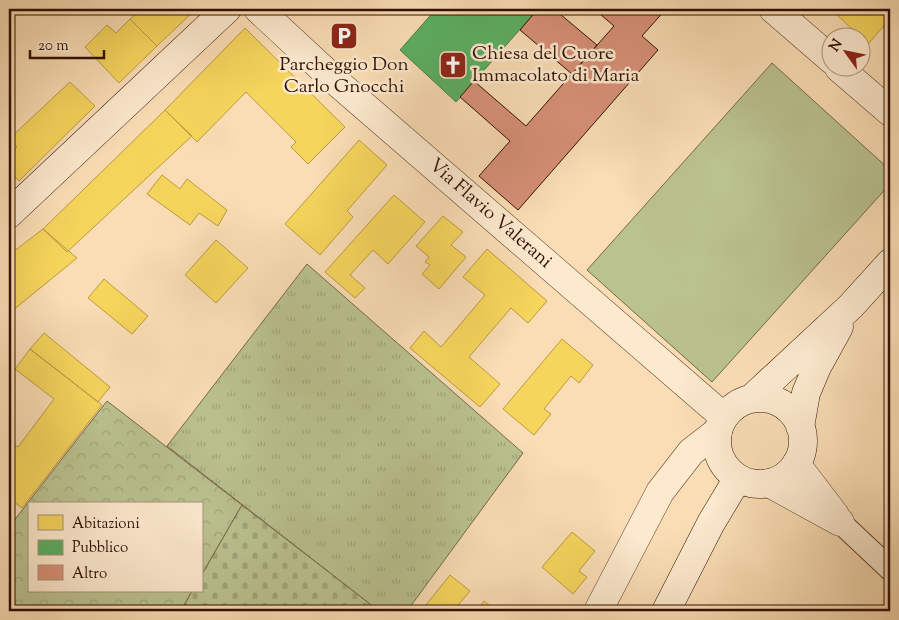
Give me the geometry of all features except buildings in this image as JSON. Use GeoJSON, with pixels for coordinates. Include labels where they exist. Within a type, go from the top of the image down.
{"type":"FeatureCollection","features":[{"type":"Feature","properties":{"kind":"street"},"geometry":{"type":"LineString","coordinates":[[9,214],[227,9]]}},
{"type":"Feature","properties":{"kind":"street","name":"Via Flavio Valerani"},"geometry":{"type":"LineString","coordinates":[[258,9],[721,424]]}},
{"type":"Feature","properties":{"kind":"street"},"geometry":{"type":"LineString","coordinates":[[773,9],[822,51]]}},
{"type":"Feature","properties":{"kind":"street"},"geometry":{"type":"LineString","coordinates":[[851,78],[890,112]]}},
{"type":"Feature","properties":{"kind":"street"},"geometry":{"type":"LineString","coordinates":[[598,611],[660,492],[690,452],[721,424],[732,409],[751,400],[851,306],[890,263]]}},
{"type":"Feature","properties":{"kind":"street"},"geometry":{"type":"LineString","coordinates":[[721,424],[718,450],[721,461],[728,471],[738,478],[758,484],[769,483],[788,473],[796,464],[802,451],[800,427],[806,394],[817,367],[851,306]]}},
{"type":"Feature","properties":{"kind":"street"},"geometry":{"type":"LineString","coordinates":[[751,400],[775,401],[794,416],[800,427]]}},
{"type":"Feature","properties":{"kind":"street"},"geometry":{"type":"LineString","coordinates":[[796,464],[840,522],[890,570]]}},
{"type":"Feature","properties":{"kind":"street"},"geometry":{"type":"LineString","coordinates":[[666,611],[711,523],[738,478]]}},
{"type":"Feature","properties":{"kind":"street"},"geometry":{"type":"LineString","coordinates":[[769,483],[840,522]]}},
{"type":"Feature","properties":{"kind":"green space"},"geometry":{"type":"Polygon","coordinates":[[[772,63],[890,170],[890,184],[712,382],[587,270],[772,63]]]}},
{"type":"Feature","properties":{"kind":"green space"},"geometry":{"type":"Polygon","coordinates":[[[307,264],[523,453],[407,611],[379,611],[167,446],[307,264]]]}},
{"type":"Feature","properties":{"kind":"green space"},"geometry":{"type":"Polygon","coordinates":[[[107,401],[242,505],[202,574],[202,502],[28,502],[107,401]]]}},
{"type":"Feature","properties":{"kind":"green space"},"geometry":{"type":"Polygon","coordinates":[[[28,503],[28,592],[191,592],[181,611],[9,611],[9,527],[28,503]]]}},
{"type":"Feature","properties":{"kind":"green space"},"geometry":{"type":"Polygon","coordinates":[[[242,505],[379,611],[181,611],[191,592],[202,592],[202,574],[242,505]]]}},
{"type":"Feature","properties":{"kind":"place","name":"Parcheggio Don Carlo Gnocchi"},"geometry":{"type":"Point","coordinates":[344,36]}},
{"type":"Feature","properties":{"kind":"place","name":"Chiesa del Cuore Immacolato di Maria"},"geometry":{"type":"Point","coordinates":[453,65]}}]}
